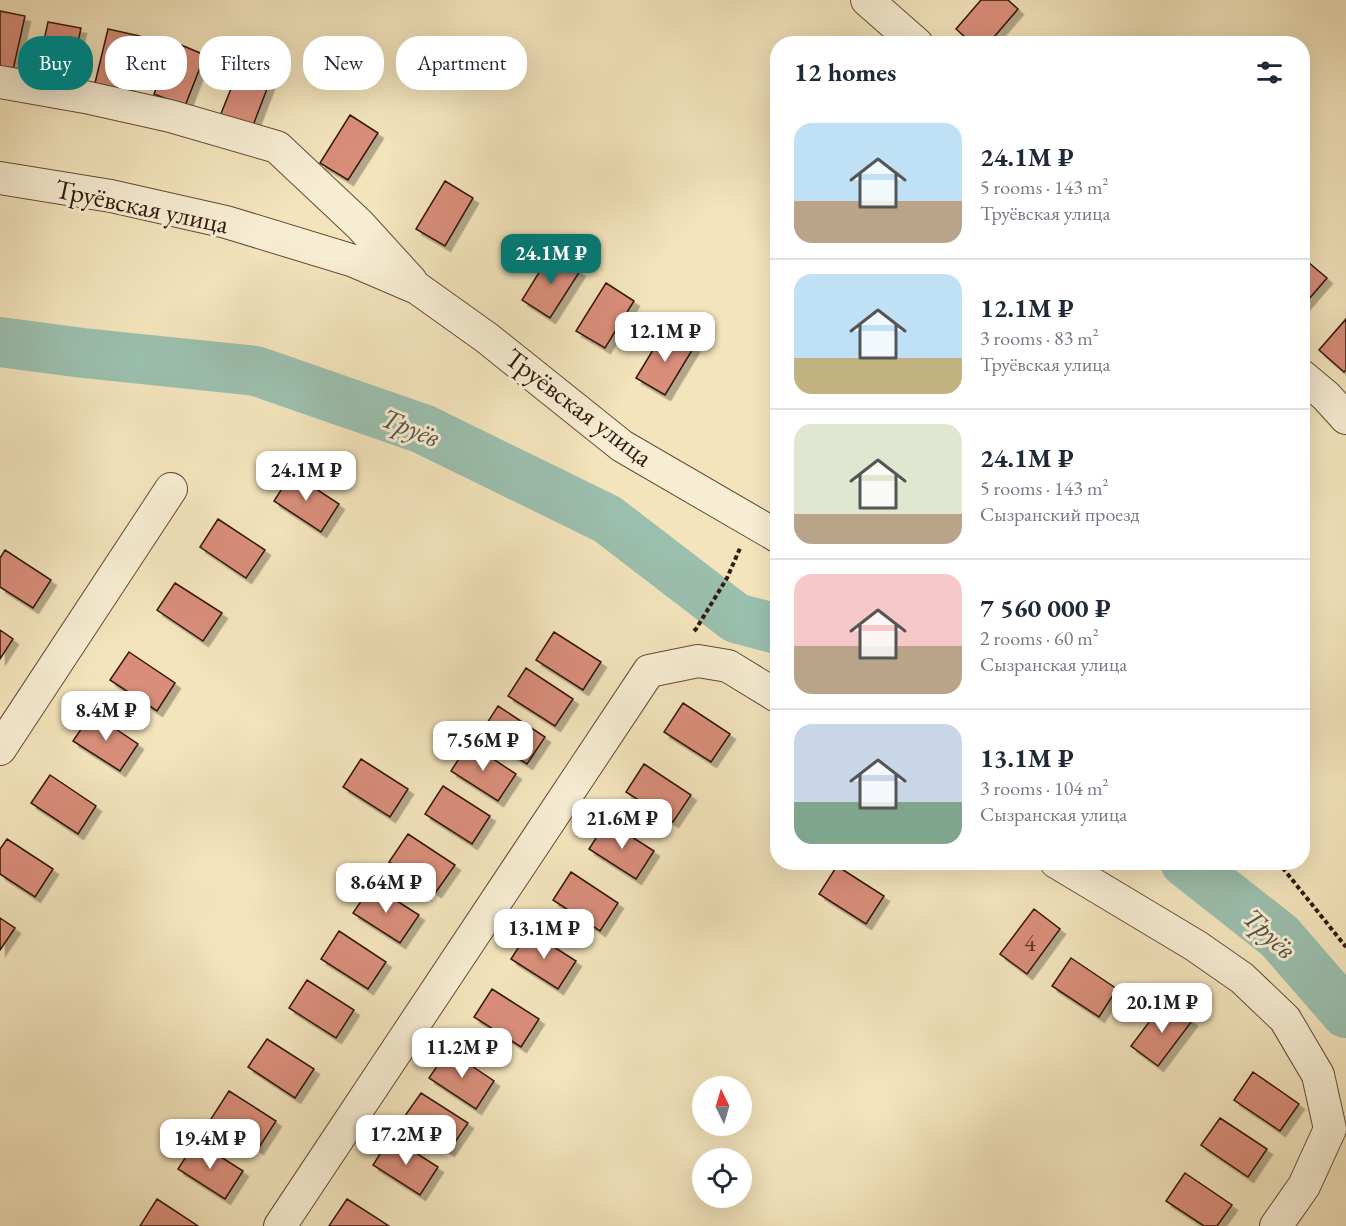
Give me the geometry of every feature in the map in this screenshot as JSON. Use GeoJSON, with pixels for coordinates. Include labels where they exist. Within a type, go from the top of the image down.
{"type":"FeatureCollection","features":[{"type":"Feature","properties":{"kind":"street"},"geometry":{"type":"LineString","coordinates":[[867,0],[908,36]]}},
{"type":"Feature","properties":{"kind":"street","name":"Труёвская улица"},"geometry":{"type":"LineString","coordinates":[[0,82],[86,97],[170,116],[277,147],[360,225],[417,288],[487,338],[622,446],[770,532]]}},
{"type":"Feature","properties":{"kind":"street","name":"Труёвская улица"},"geometry":{"type":"LineString","coordinates":[[0,178],[111,196],[226,222],[354,261],[417,288]]}},
{"type":"Feature","properties":{"kind":"street"},"geometry":{"type":"LineString","coordinates":[[1310,383],[1346,418]]}},
{"type":"Feature","properties":{"kind":"street"},"geometry":{"type":"LineString","coordinates":[[0,749],[171,489]]}},
{"type":"Feature","properties":{"kind":"street"},"geometry":{"type":"LineString","coordinates":[[279,1226],[649,671],[698,661],[708,662],[728,666],[770,692]]}},
{"type":"Feature","properties":{"kind":"street"},"geometry":{"type":"LineString","coordinates":[[1069,870],[1196,946],[1242,978],[1285,1019],[1318,1075],[1330,1129],[1304,1186],[1276,1226]]}},
{"type":"Feature","properties":{"kind":"path"},"geometry":{"type":"LineString","coordinates":[[696,629],[727,578]]}},
{"type":"Feature","properties":{"kind":"path"},"geometry":{"type":"LineString","coordinates":[[1284,870],[1346,947]]}},
{"type":"Feature","properties":{"kind":"building"},"geometry":{"type":"Polygon","coordinates":[[[981,0],[1008,0],[1018,9],[995,36],[964,36],[956,29],[981,0]]]}},
{"type":"Feature","properties":{"kind":"building"},"geometry":{"type":"Polygon","coordinates":[[[0,11],[25,16],[21,36],[18,36],[13,70],[0,68],[0,11]]]}},
{"type":"Feature","properties":{"kind":"building"},"geometry":{"type":"Polygon","coordinates":[[[48,22],[81,28],[79,36],[45,36],[48,22]]]}},
{"type":"Feature","properties":{"kind":"building"},"geometry":{"type":"Polygon","coordinates":[[[108,29],[140,36],[106,36],[108,29]]]}},
{"type":"Feature","properties":{"kind":"building"},"geometry":{"type":"Polygon","coordinates":[[[105,41],[105,85],[95,83],[105,41]]]}},
{"type":"Feature","properties":{"kind":"building"},"geometry":{"type":"Polygon","coordinates":[[[187,47],[199,52],[199,70],[185,106],[154,94],[156,90],[187,90],[187,47]]]}},
{"type":"Feature","properties":{"kind":"building"},"geometry":{"type":"Polygon","coordinates":[[[230,90],[267,90],[252,128],[220,116],[230,90]]]}},
{"type":"Feature","properties":{"kind":"building"},"geometry":{"type":"Polygon","coordinates":[[[350,115],[378,133],[348,180],[320,163],[350,115]]]}},
{"type":"Feature","properties":{"kind":"building"},"geometry":{"type":"Polygon","coordinates":[[[445,181],[473,198],[445,246],[416,229],[445,181]]]}},
{"type":"Feature","properties":{"kind":"building"},"geometry":{"type":"Polygon","coordinates":[[[551,253],[580,271],[550,318],[522,300],[551,253]]]}},
{"type":"Feature","properties":{"kind":"building"},"geometry":{"type":"Polygon","coordinates":[[[1310,264],[1327,278],[1310,298],[1310,264]]]}},
{"type":"Feature","properties":{"kind":"building"},"geometry":{"type":"Polygon","coordinates":[[[606,283],[634,301],[605,348],[576,331],[606,283]]]}},
{"type":"Feature","properties":{"kind":"building"},"geometry":{"type":"Polygon","coordinates":[[[1346,319],[1346,370],[1344,372],[1319,350],[1346,319]]]}},
{"type":"Feature","properties":{"kind":"building"},"geometry":{"type":"Polygon","coordinates":[[[665,330],[694,347],[665,395],[636,378],[665,330]]]}},
{"type":"Feature","properties":{"kind":"building"},"geometry":{"type":"Polygon","coordinates":[[[292,473],[339,504],[321,532],[274,501],[292,473]]]}},
{"type":"Feature","properties":{"kind":"building"},"geometry":{"type":"Polygon","coordinates":[[[218,519],[265,550],[246,578],[200,547],[218,519]]]}},
{"type":"Feature","properties":{"kind":"building"},"geometry":{"type":"Polygon","coordinates":[[[5,550],[51,580],[33,608],[0,587],[0,558],[5,550]]]}},
{"type":"Feature","properties":{"kind":"building"},"geometry":{"type":"Polygon","coordinates":[[[175,583],[222,613],[203,641],[157,610],[175,583]]]}},
{"type":"Feature","properties":{"kind":"building"},"geometry":{"type":"Polygon","coordinates":[[[0,630],[13,639],[0,659],[0,630]]]}},
{"type":"Feature","properties":{"kind":"building"},"geometry":{"type":"Polygon","coordinates":[[[554,632],[601,662],[583,690],[536,660],[554,632]]]}},
{"type":"Feature","properties":{"kind":"building"},"geometry":{"type":"Polygon","coordinates":[[[129,652],[175,683],[157,711],[110,680],[129,652]]]}},
{"type":"Feature","properties":{"kind":"building"},"geometry":{"type":"Polygon","coordinates":[[[526,668],[573,699],[555,726],[508,696],[526,668]]]}},
{"type":"Feature","properties":{"kind":"building"},"geometry":{"type":"Polygon","coordinates":[[[683,703],[730,734],[711,762],[664,732],[683,703]]]}},
{"type":"Feature","properties":{"kind":"building"},"geometry":{"type":"Polygon","coordinates":[[[498,706],[545,737],[527,764],[480,734],[498,706]]]}},
{"type":"Feature","properties":{"kind":"building"},"geometry":{"type":"Polygon","coordinates":[[[92,713],[138,744],[120,771],[73,741],[92,713]]]}},
{"type":"Feature","properties":{"kind":"building"},"geometry":{"type":"Polygon","coordinates":[[[469,743],[516,774],[498,801],[451,771],[469,743]]]}},
{"type":"Feature","properties":{"kind":"building"},"geometry":{"type":"Polygon","coordinates":[[[361,759],[408,789],[390,817],[343,787],[361,759]]]}},
{"type":"Feature","properties":{"kind":"building"},"geometry":{"type":"Polygon","coordinates":[[[644,764],[691,795],[673,822],[626,792],[644,764]]]}},
{"type":"Feature","properties":{"kind":"building"},"geometry":{"type":"Polygon","coordinates":[[[50,775],[96,806],[78,834],[31,803],[50,775]]]}},
{"type":"Feature","properties":{"kind":"building"},"geometry":{"type":"Polygon","coordinates":[[[443,786],[490,816],[472,844],[425,814],[443,786]]]}},
{"type":"Feature","properties":{"kind":"building"},"geometry":{"type":"Polygon","coordinates":[[[607,821],[654,851],[636,879],[589,849],[607,821]]]}},
{"type":"Feature","properties":{"kind":"building"},"geometry":{"type":"Polygon","coordinates":[[[408,834],[455,865],[436,892],[389,862],[408,834]]]}},
{"type":"Feature","properties":{"kind":"building"},"geometry":{"type":"Polygon","coordinates":[[[7,839],[53,869],[35,897],[0,874],[0,849],[7,839]]]}},
{"type":"Feature","properties":{"kind":"building"},"geometry":{"type":"Polygon","coordinates":[[[834,870],[843,870],[884,896],[866,924],[819,894],[834,870]]]}},
{"type":"Feature","properties":{"kind":"building"},"geometry":{"type":"Polygon","coordinates":[[[571,872],[618,903],[600,931],[553,900],[571,872]]]}},
{"type":"Feature","properties":{"kind":"building"},"geometry":{"type":"Polygon","coordinates":[[[372,885],[419,915],[400,943],[353,913],[372,885]]]}},
{"type":"Feature","properties":{"kind":"building"},"geometry":{"type":"Polygon","coordinates":[[[1034,909],[1060,929],[1027,974],[1000,954],[1034,909]]]}},
{"type":"Feature","properties":{"kind":"building"},"geometry":{"type":"Polygon","coordinates":[[[0,918],[15,928],[0,950],[0,918]]]}},
{"type":"Feature","properties":{"kind":"building"},"geometry":{"type":"Polygon","coordinates":[[[339,931],[386,962],[368,989],[321,959],[339,931]]]}},
{"type":"Feature","properties":{"kind":"building"},"geometry":{"type":"Polygon","coordinates":[[[529,931],[576,961],[558,989],[511,959],[529,931]]]}},
{"type":"Feature","properties":{"kind":"building"},"geometry":{"type":"Polygon","coordinates":[[[1071,958],[1117,989],[1099,1017],[1052,986],[1071,958]]]}},
{"type":"Feature","properties":{"kind":"building"},"geometry":{"type":"Polygon","coordinates":[[[307,980],[354,1010],[336,1038],[289,1008],[307,980]]]}},
{"type":"Feature","properties":{"kind":"building"},"geometry":{"type":"Polygon","coordinates":[[[492,989],[539,1019],[521,1047],[474,1017],[492,989]]]}},
{"type":"Feature","properties":{"kind":"building"},"geometry":{"type":"Polygon","coordinates":[[[1165,1001],[1192,1021],[1158,1066],[1131,1046],[1165,1001]]]}},
{"type":"Feature","properties":{"kind":"building"},"geometry":{"type":"Polygon","coordinates":[[[267,1039],[314,1069],[295,1098],[248,1067],[267,1039]]]}},
{"type":"Feature","properties":{"kind":"building"},"geometry":{"type":"Polygon","coordinates":[[[448,1050],[494,1081],[476,1109],[429,1078],[448,1050]]]}},
{"type":"Feature","properties":{"kind":"building"},"geometry":{"type":"Polygon","coordinates":[[[1253,1072],[1299,1104],[1280,1131],[1234,1100],[1253,1072]]]}},
{"type":"Feature","properties":{"kind":"building"},"geometry":{"type":"Polygon","coordinates":[[[229,1091],[276,1121],[258,1149],[211,1119],[229,1091]]]}},
{"type":"Feature","properties":{"kind":"building"},"geometry":{"type":"Polygon","coordinates":[[[421,1093],[468,1123],[449,1151],[402,1120],[421,1093]]]}},
{"type":"Feature","properties":{"kind":"building"},"geometry":{"type":"Polygon","coordinates":[[[1220,1118],[1267,1149],[1248,1177],[1201,1145],[1220,1118]]]}},
{"type":"Feature","properties":{"kind":"building"},"geometry":{"type":"Polygon","coordinates":[[[391,1137],[438,1167],[420,1195],[373,1165],[391,1137]]]}},
{"type":"Feature","properties":{"kind":"building"},"geometry":{"type":"Polygon","coordinates":[[[196,1141],[243,1171],[225,1199],[178,1169],[196,1141]]]}},
{"type":"Feature","properties":{"kind":"building"},"geometry":{"type":"Polygon","coordinates":[[[1185,1173],[1232,1205],[1217,1226],[1204,1226],[1166,1201],[1185,1173]]]}},
{"type":"Feature","properties":{"kind":"building"},"geometry":{"type":"Polygon","coordinates":[[[157,1199],[198,1226],[140,1226],[157,1199]]]}},
{"type":"Feature","properties":{"kind":"building"},"geometry":{"type":"Polygon","coordinates":[[[347,1199],[389,1226],[329,1226],[347,1199]]]}},
{"type":"Feature","properties":{"kind":"waterway","name":"Труёв"},"geometry":{"type":"LineString","coordinates":[[0,342],[256,371],[423,429],[607,519],[736,618],[770,627]]}},
{"type":"Feature","properties":{"kind":"waterway","name":"Труёв"},"geometry":{"type":"LineString","coordinates":[[1195,870],[1279,936],[1346,1013]]}}]}
